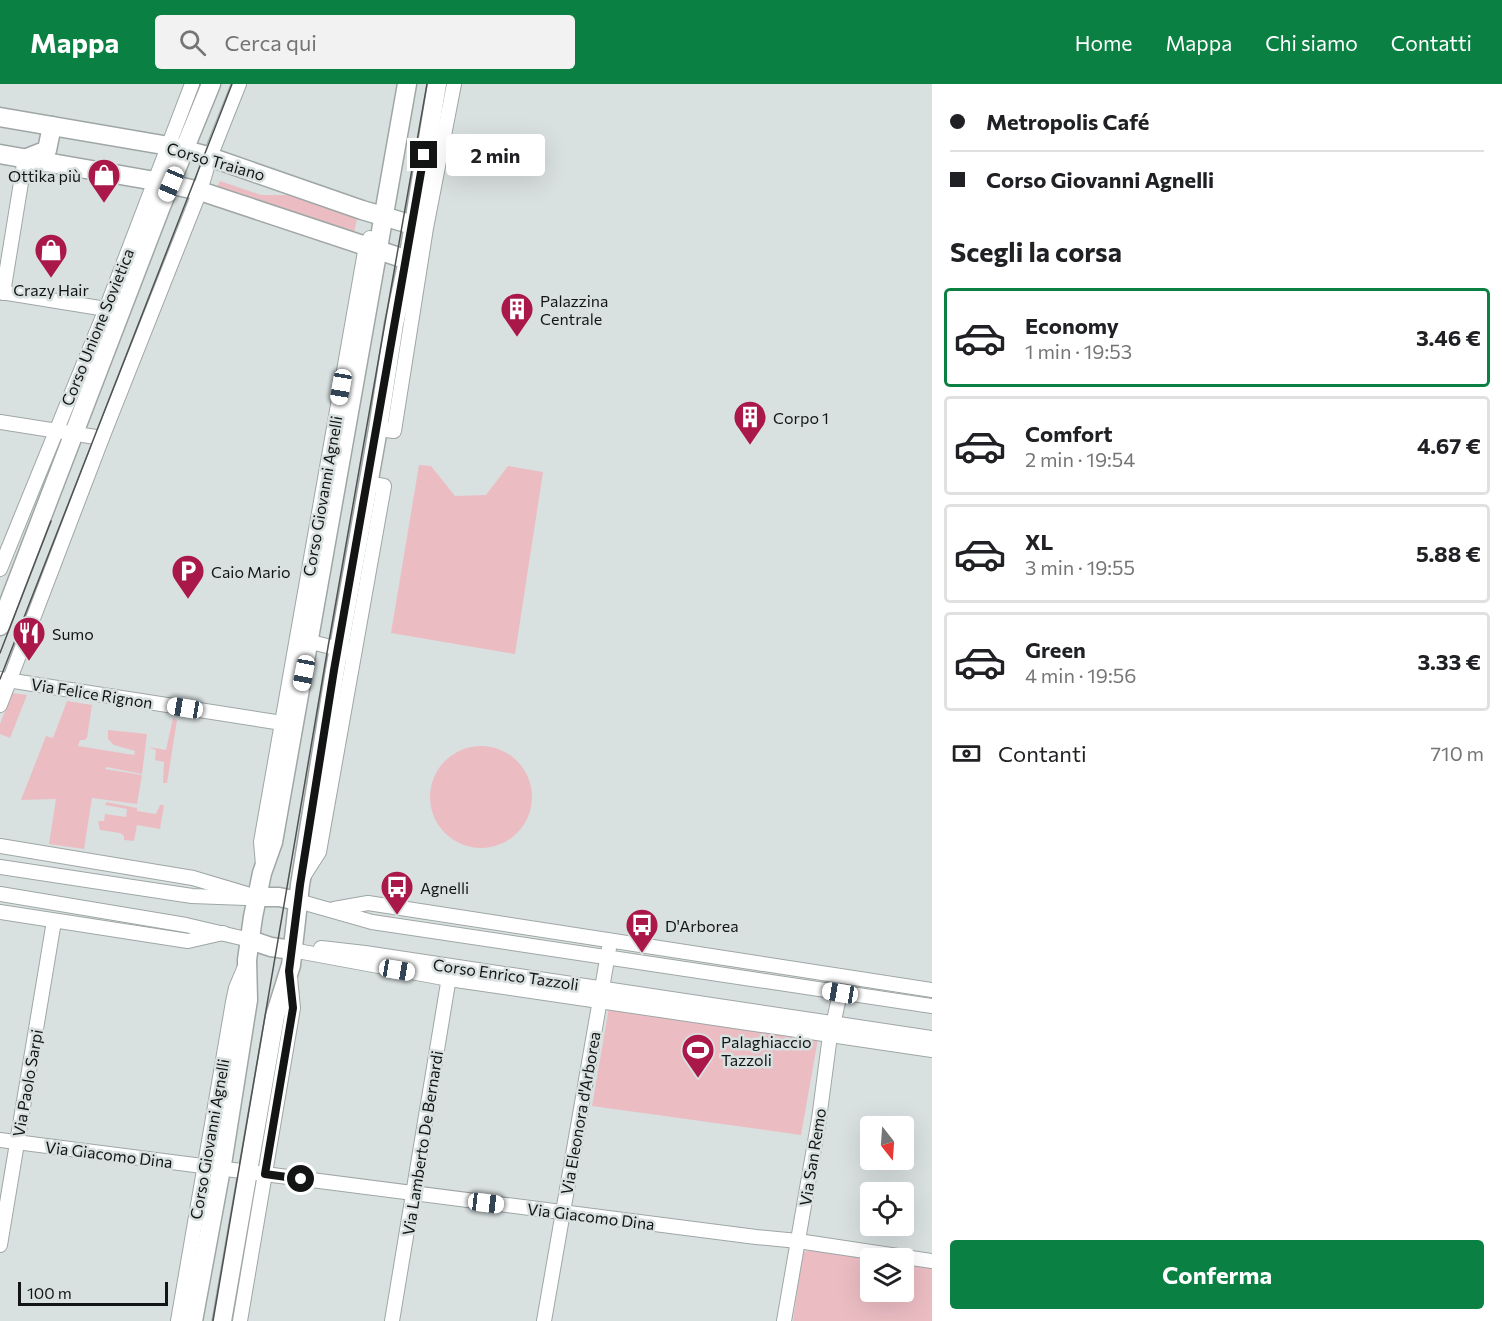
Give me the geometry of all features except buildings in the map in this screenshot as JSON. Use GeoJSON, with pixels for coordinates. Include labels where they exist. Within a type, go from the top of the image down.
{"type":"FeatureCollection","features":[{"type":"Feature","properties":{"kind":"main road","name":"Corso Unione Sovietica"},"geometry":{"type":"LineString","coordinates":[[0,626],[74,434],[163,182],[177,148],[211,84]]}},
{"type":"Feature","properties":{"kind":"main road","name":"Corso Giovanni Agnelli"},"geometry":{"type":"LineString","coordinates":[[193,1321],[212,1168],[248,1000],[247,960],[257,897],[273,842],[303,640],[372,248],[383,215],[407,84]]}},
{"type":"Feature","properties":{"kind":"main road"},"geometry":{"type":"LineString","coordinates":[[222,1321],[257,1173],[275,1016],[289,971],[300,881],[347,651],[386,430],[394,324],[414,262],[437,84]]}},
{"type":"Feature","properties":{"kind":"main road","name":"Corso Traiano"},"geometry":{"type":"LineString","coordinates":[[0,117],[177,148],[420,226]]}},
{"type":"Feature","properties":{"kind":"main road"},"geometry":{"type":"LineString","coordinates":[[25,158],[47,150],[52,126]]}},
{"type":"Feature","properties":{"kind":"main road","name":"Corso Traiano"},"geometry":{"type":"LineString","coordinates":[[0,154],[163,182],[200,191],[414,262]]}},
{"type":"Feature","properties":{"kind":"main road"},"geometry":{"type":"LineString","coordinates":[[257,897],[279,897],[298,901]]}},
{"type":"Feature","properties":{"kind":"main road"},"geometry":{"type":"LineString","coordinates":[[250,940],[271,947],[292,950]]}},
{"type":"Feature","properties":{"kind":"street","name":"Corso Unione Sovietica"},"geometry":{"type":"LineString","coordinates":[[177,148],[192,84]]}},
{"type":"Feature","properties":{"kind":"street"},"geometry":{"type":"LineString","coordinates":[[0,705],[5,679],[200,191],[210,157],[239,84]]}},
{"type":"Feature","properties":{"kind":"street"},"geometry":{"type":"LineString","coordinates":[[420,226],[454,84]]}},
{"type":"Feature","properties":{"kind":"street"},"geometry":{"type":"LineString","coordinates":[[25,158],[2,292],[106,309]]}},
{"type":"Feature","properties":{"kind":"street","name":"Corso Unione Sovietica"},"geometry":{"type":"LineString","coordinates":[[0,569],[5,544],[163,182]]}},
{"type":"Feature","properties":{"kind":"street"},"geometry":{"type":"LineString","coordinates":[[0,422],[102,438]]}},
{"type":"Feature","properties":{"kind":"street"},"geometry":{"type":"LineString","coordinates":[[303,640],[347,651]]}},
{"type":"Feature","properties":{"kind":"street","name":"Corso Giovanni Agnelli"},"geometry":{"type":"LineString","coordinates":[[263,870],[261,842],[282,723],[303,640]]}},
{"type":"Feature","properties":{"kind":"street","name":"Via Felice Rignon"},"geometry":{"type":"LineString","coordinates":[[5,679],[282,723]]}},
{"type":"Feature","properties":{"kind":"street"},"geometry":{"type":"LineString","coordinates":[[0,846],[193,878],[257,897]]}},
{"type":"Feature","properties":{"kind":"street"},"geometry":{"type":"LineString","coordinates":[[0,867],[192,896],[239,899],[257,897]]}},
{"type":"Feature","properties":{"kind":"street"},"geometry":{"type":"LineString","coordinates":[[0,894],[186,925],[250,940]]}},
{"type":"Feature","properties":{"kind":"street","name":"Corso Enrico Tazzoli"},"geometry":{"type":"LineString","coordinates":[[298,901],[372,922],[932,1006]]}},
{"type":"Feature","properties":{"kind":"street","name":"Corso Enrico Tazzoli"},"geometry":{"type":"LineString","coordinates":[[332,910],[368,903],[932,990]]}},
{"type":"Feature","properties":{"kind":"street"},"geometry":{"type":"LineString","coordinates":[[0,912],[188,941],[223,933]]}},
{"type":"Feature","properties":{"kind":"street","name":"Via Paolo Sarpi"},"geometry":{"type":"LineString","coordinates":[[0,1245],[54,921]]}},
{"type":"Feature","properties":{"kind":"street","name":"Via Eleonora d'Arborea"},"geometry":{"type":"LineString","coordinates":[[544,1321],[610,940]]}},
{"type":"Feature","properties":{"kind":"street","name":"Corso Enrico Tazzoli"},"geometry":{"type":"LineString","coordinates":[[292,950],[317,947],[450,973],[834,1029],[932,1038]]}},
{"type":"Feature","properties":{"kind":"street","name":"Via Lamberto De Bernardi"},"geometry":{"type":"LineString","coordinates":[[392,1321],[450,973]]}},
{"type":"Feature","properties":{"kind":"street","name":"Via San Remo"},"geometry":{"type":"LineString","coordinates":[[784,1321],[829,1043],[834,1029],[840,993]]}},
{"type":"Feature","properties":{"kind":"street","name":"Corso Enrico Tazzoli"},"geometry":{"type":"LineString","coordinates":[[834,1029],[932,1050]]}},
{"type":"Feature","properties":{"kind":"street","name":"Via Giacomo Dina"},"geometry":{"type":"LineString","coordinates":[[0,1140],[798,1241],[932,1261]]}},
{"type":"Feature","properties":{"kind":"street","name":"Corso Giovanni Agnelli"},"geometry":{"type":"LineString","coordinates":[[178,1321],[212,1168]]}},
{"type":"Feature","properties":{"kind":"street"},"geometry":{"type":"LineString","coordinates":[[240,1321],[257,1173]]}},
{"type":"Feature","properties":{"kind":"shaded area"},"geometry":{"type":"Polygon","coordinates":[[[220,181],[261,195],[290,195],[357,218],[354,234],[217,187],[220,181]]]}},
{"type":"Feature","properties":{"kind":"shaded area"},"geometry":{"type":"Polygon","coordinates":[[[419,465],[431,466],[455,496],[486,495],[508,466],[543,472],[515,654],[391,633],[419,465]]]}},
{"type":"Feature","properties":{"kind":"shaded area"},"geometry":{"type":"Polygon","coordinates":[[[12,693],[27,695],[10,738],[0,734],[0,724],[12,693]]]}},
{"type":"Feature","properties":{"kind":"shaded area"},"geometry":{"type":"Polygon","coordinates":[[[67,701],[92,705],[87,738],[80,740],[78,746],[134,755],[135,751],[114,745],[108,739],[108,730],[147,734],[142,774],[106,767],[105,769],[142,775],[137,804],[92,798],[84,849],[49,844],[56,799],[21,800],[46,736],[53,738],[67,701]]]}},
{"type":"Feature","properties":{"kind":"shaded area"},"geometry":{"type":"Polygon","coordinates":[[[173,718],[177,720],[167,783],[163,783],[164,762],[155,760],[156,750],[149,747],[166,750],[173,718]]]}},
{"type":"Feature","properties":{"kind":"shaded area"},"geometry":{"type":"Polygon","coordinates":[[[481,746],[501,750],[517,761],[528,777],[532,797],[528,817],[517,833],[501,844],[481,848],[461,844],[445,833],[434,817],[430,797],[434,777],[445,761],[461,750],[481,746]]]}},
{"type":"Feature","properties":{"kind":"shaded area"},"geometry":{"type":"Polygon","coordinates":[[[106,802],[156,814],[160,805],[164,805],[160,829],[137,825],[134,841],[124,840],[124,836],[120,833],[100,830],[98,821],[104,821],[105,814],[126,817],[127,809],[105,805],[106,802]]]}},
{"type":"Feature","properties":{"kind":"shaded area","name":"Palaghiaccio Tazzoli"},"geometry":{"type":"Polygon","coordinates":[[[609,1007],[818,1039],[801,1135],[592,1106],[609,1007]]]}},
{"type":"Feature","properties":{"kind":"shaded area"},"geometry":{"type":"Polygon","coordinates":[[[818,1249],[860,1256],[860,1302],[914,1302],[914,1264],[932,1266],[932,1321],[793,1321],[803,1252],[818,1249]]]}},
{"type":"Feature","properties":{"kind":"tram line"},"geometry":{"type":"LineString","coordinates":[[0,679],[232,84]]}},
{"type":"Feature","properties":{"kind":"tram line"},"geometry":{"type":"LineString","coordinates":[[213,1321],[427,84]]}},
{"type":"Feature","properties":{"kind":"tram line"},"geometry":{"type":"LineString","coordinates":[[0,653],[51,521]]}},
{"type":"Feature","properties":{"kind":"place","name":"Ottika più"},"geometry":{"type":"Point","coordinates":[104,204]}},
{"type":"Feature","properties":{"kind":"place","name":"Crazy Hair"},"geometry":{"type":"Point","coordinates":[51,279]}},
{"type":"Feature","properties":{"kind":"place","name":"Palazzina Centrale"},"geometry":{"type":"Point","coordinates":[517,338]}},
{"type":"Feature","properties":{"kind":"place","name":"Corpo 1"},"geometry":{"type":"Point","coordinates":[750,446]}},
{"type":"Feature","properties":{"kind":"place","name":"Caio Mario"},"geometry":{"type":"Point","coordinates":[188,600]}},
{"type":"Feature","properties":{"kind":"place","name":"Sumo"},"geometry":{"type":"Point","coordinates":[29,662]}},
{"type":"Feature","properties":{"kind":"place","name":"Agnelli"},"geometry":{"type":"Point","coordinates":[397,916]}},
{"type":"Feature","properties":{"kind":"place","name":"D'Arborea"},"geometry":{"type":"Point","coordinates":[642,954]}},
{"type":"Feature","properties":{"kind":"place","name":"Palaghiaccio Tazzoli"},"geometry":{"type":"Point","coordinates":[698,1079]}},
{"type":"Feature","properties":{"kind":"route"},"geometry":{"type":"LineString","coordinates":[[301,1179],[265,1174],[293,1008],[289,971],[300,885],[334,670],[378,429],[394,324],[408,260],[424,155]]}}]}
